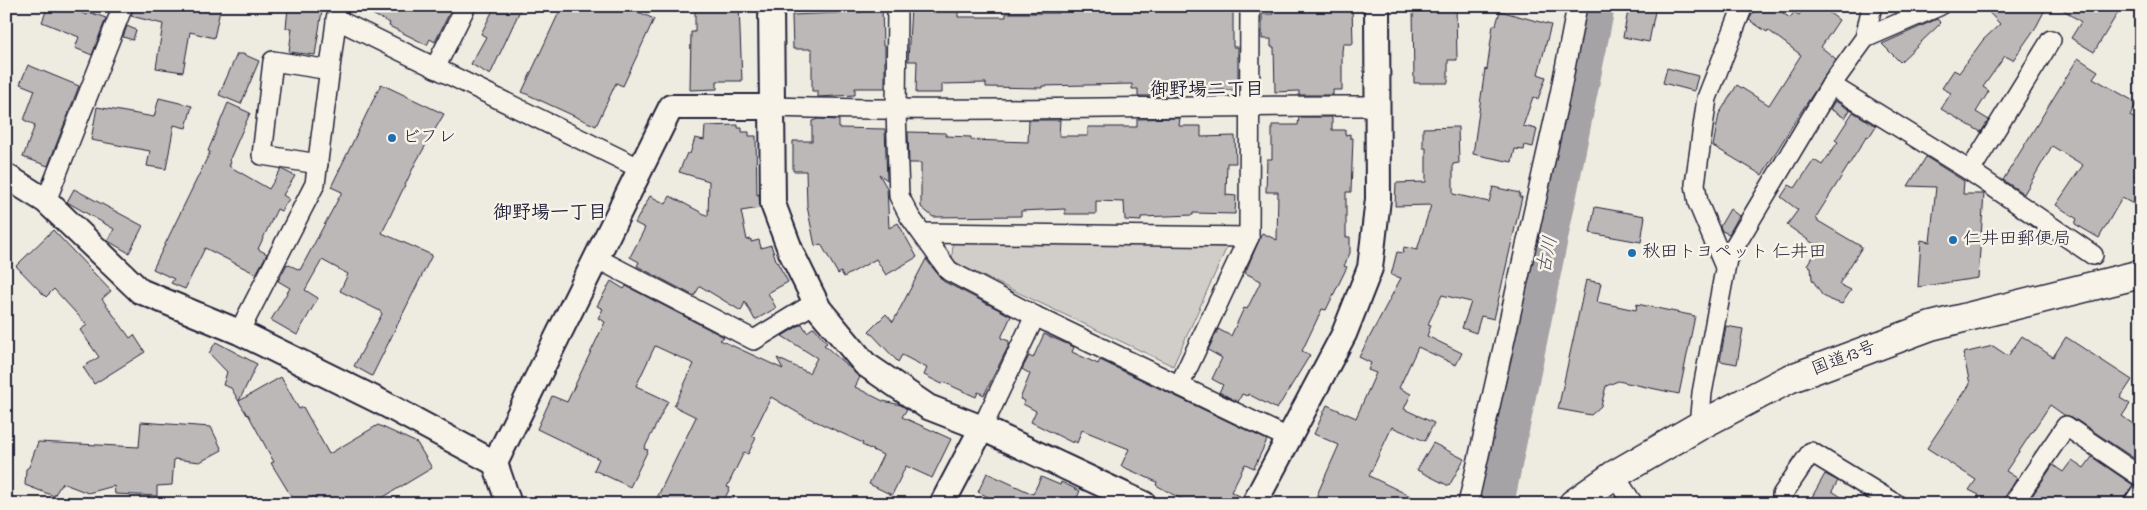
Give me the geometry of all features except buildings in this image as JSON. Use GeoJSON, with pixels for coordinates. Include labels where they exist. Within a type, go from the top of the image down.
{"type":"FeatureCollection","features":[{"type":"Feature","properties":{"kind":"highway","name":"国道13号"},"geometry":{"type":"LineString","coordinates":[[1573,504],[1614,475],[1698,426],[1789,379],[1931,326],[2141,274]]}},
{"type":"Feature","properties":{"kind":"street"},"geometry":{"type":"LineString","coordinates":[[435,68],[466,6]]}},
{"type":"Feature","properties":{"kind":"street"},"geometry":{"type":"LineString","coordinates":[[771,6],[773,204],[791,252],[816,302],[866,364],[928,407],[982,428],[1144,504]]}},
{"type":"Feature","properties":{"kind":"street"},"geometry":{"type":"LineString","coordinates":[[896,6],[896,111],[899,196],[948,271],[1035,316],[1180,384],[1288,438]]}},
{"type":"Feature","properties":{"kind":"street"},"geometry":{"type":"LineString","coordinates":[[1180,384],[1249,237],[1250,6]]}},
{"type":"Feature","properties":{"kind":"street"},"geometry":{"type":"LineString","coordinates":[[1254,504],[1344,334],[1370,268],[1378,200],[1377,6]]}},
{"type":"Feature","properties":{"kind":"street"},"geometry":{"type":"LineString","coordinates":[[1468,504],[1560,94],[1577,6]]}},
{"type":"Feature","properties":{"kind":"street"},"geometry":{"type":"LineString","coordinates":[[1725,267],[1698,203],[1695,184],[1707,98],[1743,6]]}},
{"type":"Feature","properties":{"kind":"street"},"geometry":{"type":"LineString","coordinates":[[1698,426],[1702,393],[1727,259],[1831,85],[1865,38],[1872,6]]}},
{"type":"Feature","properties":{"kind":"street"},"geometry":{"type":"LineString","coordinates":[[1865,38],[1939,6]]}},
{"type":"Feature","properties":{"kind":"street"},"geometry":{"type":"LineString","coordinates":[[46,201],[121,7]]}},
{"type":"Feature","properties":{"kind":"street"},"geometry":{"type":"LineString","coordinates":[[238,332],[315,184],[337,12],[435,68],[641,169]]}},
{"type":"Feature","properties":{"kind":"street"},"geometry":{"type":"LineString","coordinates":[[1970,171],[2051,40]]}},
{"type":"Feature","properties":{"kind":"street"},"geometry":{"type":"LineString","coordinates":[[318,164],[262,156],[273,61],[330,70]]}},
{"type":"Feature","properties":{"kind":"street"},"geometry":{"type":"LineString","coordinates":[[1831,85],[1970,171],[2093,255]]}},
{"type":"Feature","properties":{"kind":"street"},"geometry":{"type":"LineString","coordinates":[[495,463],[671,107],[772,107],[896,111],[1251,105],[1378,106]]}},
{"type":"Feature","properties":{"kind":"street"},"geometry":{"type":"LineString","coordinates":[[6,176],[46,201],[140,291],[238,332],[383,403],[495,463],[508,504]]}},
{"type":"Feature","properties":{"kind":"street"},"geometry":{"type":"LineString","coordinates":[[922,233],[1249,237]]}},
{"type":"Feature","properties":{"kind":"street"},"geometry":{"type":"LineString","coordinates":[[598,258],[754,340],[816,302]]}},
{"type":"Feature","properties":{"kind":"street"},"geometry":{"type":"LineString","coordinates":[[942,504],[982,428],[1035,316]]}},
{"type":"Feature","properties":{"kind":"street"},"geometry":{"type":"LineString","coordinates":[[2013,504],[2066,426],[2141,477]]}},
{"type":"Feature","properties":{"kind":"street"},"geometry":{"type":"LineString","coordinates":[[1782,495],[1811,452],[1893,503]]}},
{"type":"Feature","properties":{"kind":"street"},"geometry":{"type":"LineString","coordinates":[[1614,475],[1633,504]]}},
{"type":"Feature","properties":{"kind":"street"},"geometry":{"type":"LineString","coordinates":[[2133,504],[2141,492]]}},
{"type":"Feature","properties":{"kind":"shaded area"},"geometry":{"type":"Polygon","coordinates":[[[953,238],[1227,247],[1173,366],[964,267],[952,260],[953,238]]]}},
{"type":"Feature","properties":{"kind":"waterway","name":"古川"},"geometry":{"type":"LineString","coordinates":[[1497,504],[1598,6]]}},
{"type":"Feature","properties":{"kind":"place","name":"ビフレ"},"geometry":{"type":"Point","coordinates":[392,138]}},
{"type":"Feature","properties":{"kind":"place","name":"仁井田郵便局"},"geometry":{"type":"Point","coordinates":[1953,240]}},
{"type":"Feature","properties":{"kind":"place","name":"秋田トヨペット 仁井田"},"geometry":{"type":"Point","coordinates":[1632,253]}},
{"type":"Feature","properties":{"kind":"district","name":"御野場二丁目"},"geometry":{"type":"Point","coordinates":[1207,90]}},
{"type":"Feature","properties":{"kind":"district","name":"御野場一丁目"},"geometry":{"type":"Point","coordinates":[550,213]}}]}
